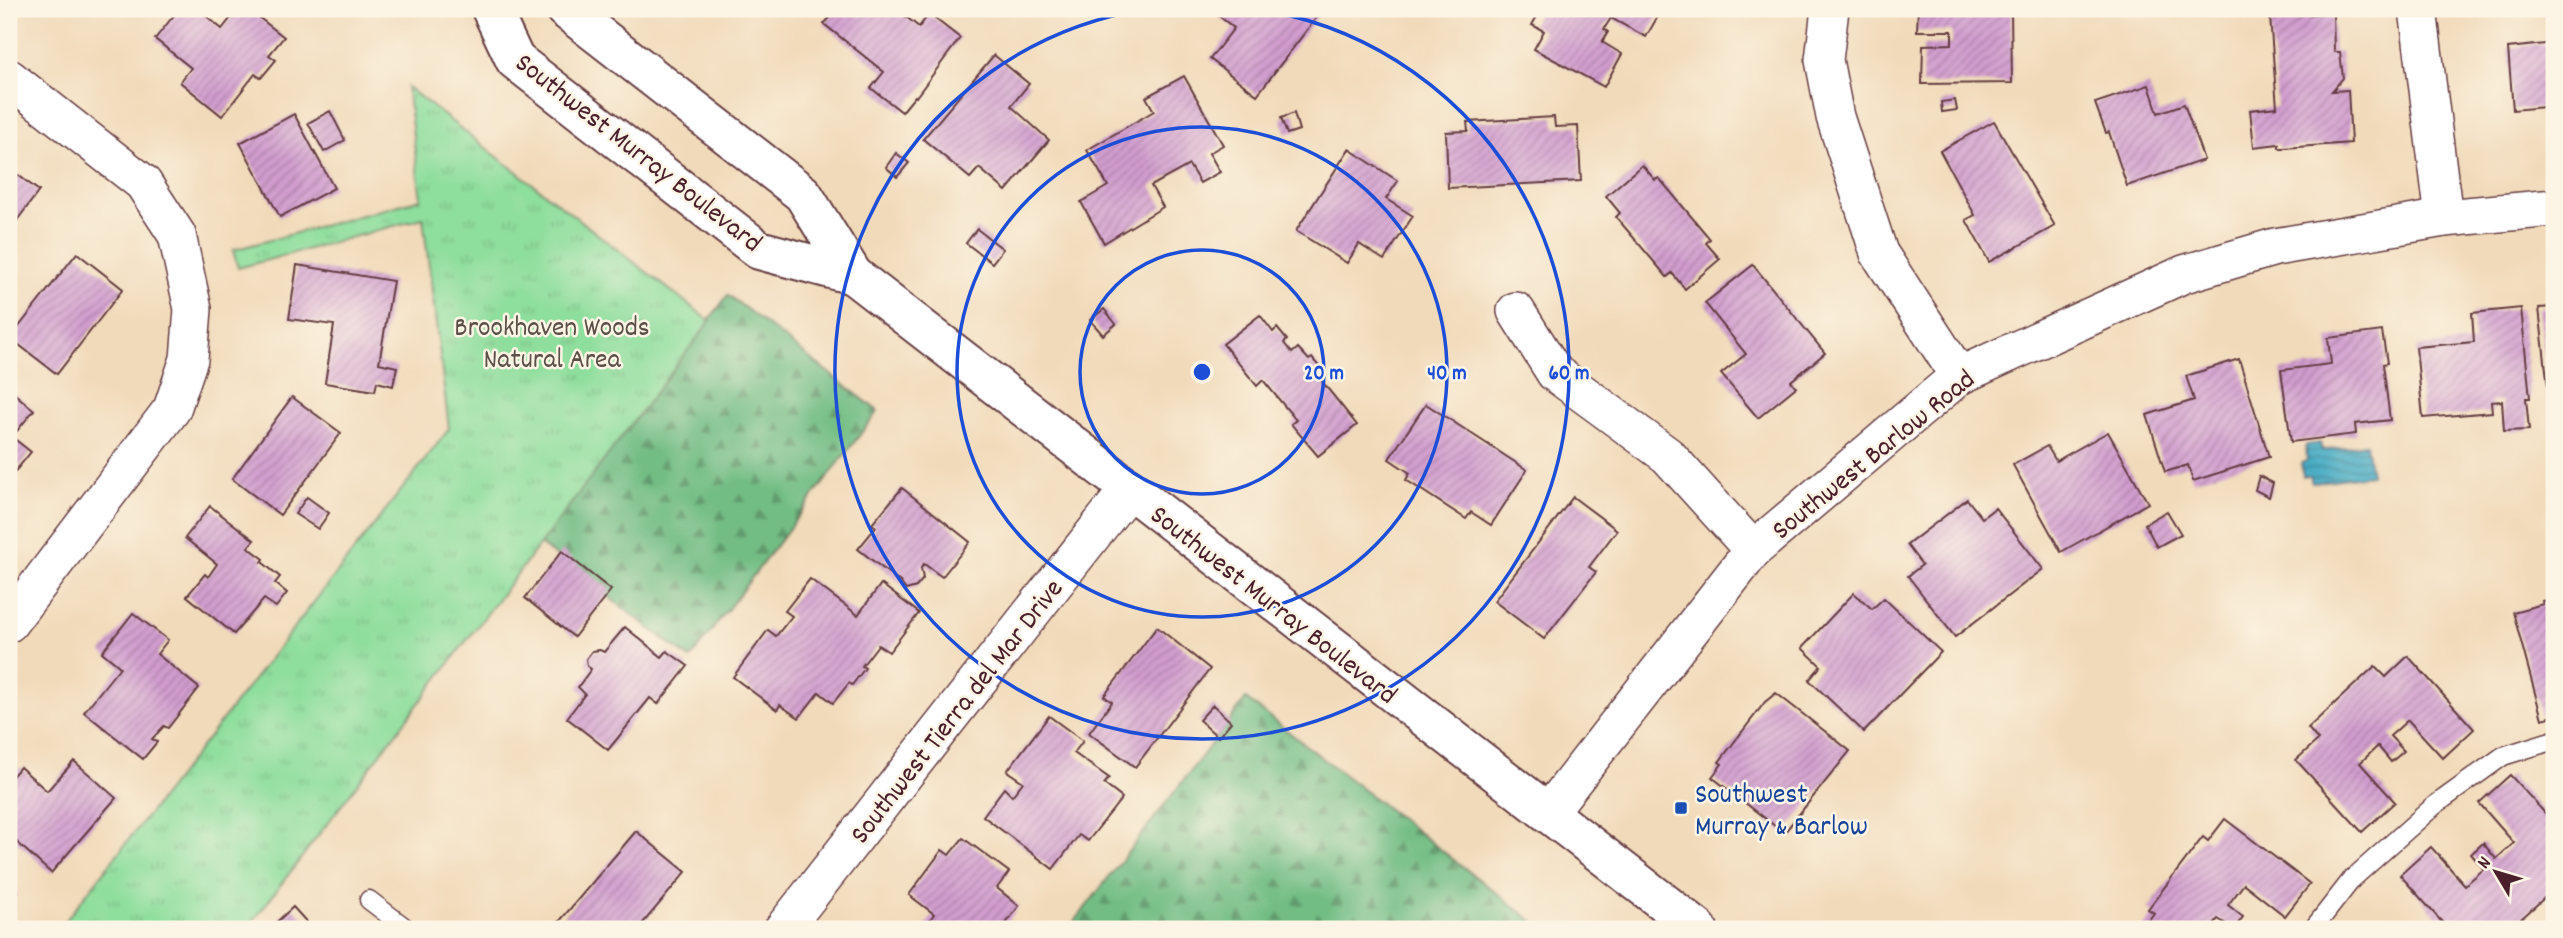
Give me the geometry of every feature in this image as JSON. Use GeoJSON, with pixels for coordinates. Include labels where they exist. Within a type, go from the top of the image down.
{"type":"FeatureCollection","features":[{"type":"Feature","properties":{"kind":"main road","name":"Southwest Murray Boulevard"},"geometry":{"type":"LineString","coordinates":[[491,9],[515,60],[759,250],[853,275]]}},
{"type":"Feature","properties":{"kind":"main road","name":"Southwest Murray Boulevard"},"geometry":{"type":"LineString","coordinates":[[565,9],[803,194],[853,275],[1698,929]]}},
{"type":"Feature","properties":{"kind":"street"},"geometry":{"type":"LineString","coordinates":[[1830,9],[1824,60],[1835,117],[1879,253],[1959,376]]}},
{"type":"Feature","properties":{"kind":"street"},"geometry":{"type":"LineString","coordinates":[[2418,9],[2444,218]]}},
{"type":"Feature","properties":{"kind":"street"},"geometry":{"type":"LineString","coordinates":[[9,78],[144,184],[177,235],[193,309],[189,359],[172,410],[9,623]]}},
{"type":"Feature","properties":{"kind":"street","name":"Southwest Barlow Road"},"geometry":{"type":"LineString","coordinates":[[1548,813],[1753,550],[1959,376],[2184,274],[2275,247],[2444,218],[2554,208]]}},
{"type":"Feature","properties":{"kind":"street"},"geometry":{"type":"LineString","coordinates":[[1516,311],[1555,373],[1668,456],[1753,550]]}},
{"type":"Feature","properties":{"kind":"street","name":"Southwest Tierra del Mar Drive"},"geometry":{"type":"LineString","coordinates":[[783,929],[1128,490]]}},
{"type":"Feature","properties":{"kind":"lane"},"geometry":{"type":"LineString","coordinates":[[2313,929],[2352,879],[2435,805],[2503,756],[2554,740]]}},
{"type":"Feature","properties":{"kind":"lane"},"geometry":{"type":"LineString","coordinates":[[369,900],[407,929]]}},
{"type":"Feature","properties":{"kind":"green space","name":"Brookhaven Woods Natural Area"},"geometry":{"type":"Polygon","coordinates":[[[407,87],[710,321],[247,929],[59,929],[449,429],[423,218],[238,268],[233,250],[421,199],[407,87]]]}},
{"type":"Feature","properties":{"kind":"green space"},"geometry":{"type":"Polygon","coordinates":[[[728,295],[878,411],[690,659],[540,544],[728,295]]]}},
{"type":"Feature","properties":{"kind":"green space"},"geometry":{"type":"Polygon","coordinates":[[[1246,699],[1543,929],[1069,929],[1246,699]]]}},
{"type":"Feature","properties":{"kind":"water"},"geometry":{"type":"Polygon","coordinates":[[[2320,443],[2322,451],[2366,444],[2371,475],[2312,483],[2310,476],[2303,476],[2301,463],[2307,461],[2306,445],[2320,443]]]}},
{"type":"Feature","properties":{"kind":"building"},"geometry":{"type":"Polygon","coordinates":[[[179,9],[198,9],[222,29],[238,9],[248,9],[284,37],[269,55],[276,60],[261,78],[255,74],[222,116],[180,82],[191,68],[155,39],[179,9]]]}},
{"type":"Feature","properties":{"kind":"building"},"geometry":{"type":"Polygon","coordinates":[[[837,9],[896,9],[919,27],[929,14],[960,38],[902,112],[871,88],[884,72],[824,24],[837,9]]]}},
{"type":"Feature","properties":{"kind":"building"},"geometry":{"type":"Polygon","coordinates":[[[1225,9],[1323,9],[1257,95],[1210,59],[1234,28],[1219,16],[1225,9]]]}},
{"type":"Feature","properties":{"kind":"building"},"geometry":{"type":"Polygon","coordinates":[[[1541,9],[1662,9],[1646,37],[1611,18],[1604,29],[1608,32],[1602,42],[1622,54],[1604,87],[1534,49],[1544,31],[1532,25],[1541,9]]]}},
{"type":"Feature","properties":{"kind":"building"},"geometry":{"type":"Polygon","coordinates":[[[1918,9],[2011,9],[2012,83],[1922,84],[1923,45],[1952,44],[1952,31],[1917,31],[1918,9]]]}},
{"type":"Feature","properties":{"kind":"building"},"geometry":{"type":"Polygon","coordinates":[[[2333,13],[2334,52],[2340,52],[2343,78],[2332,91],[2348,90],[2351,143],[2284,148],[2279,148],[2279,144],[2254,147],[2250,110],[2277,107],[2270,17],[2333,13]]]}},
{"type":"Feature","properties":{"kind":"building"},"geometry":{"type":"Polygon","coordinates":[[[2554,43],[2554,106],[2513,110],[2508,48],[2554,43]]]}},
{"type":"Feature","properties":{"kind":"building"},"geometry":{"type":"Polygon","coordinates":[[[994,55],[1029,84],[1011,106],[1049,140],[1006,191],[979,168],[970,178],[923,139],[994,55]]]}},
{"type":"Feature","properties":{"kind":"building"},"geometry":{"type":"Polygon","coordinates":[[[1184,76],[1223,145],[1209,153],[1220,172],[1200,183],[1189,165],[1151,186],[1163,207],[1104,243],[1081,202],[1108,186],[1087,150],[1154,111],[1146,97],[1184,76]]]}},
{"type":"Feature","properties":{"kind":"building"},"geometry":{"type":"Polygon","coordinates":[[[2149,85],[2158,113],[2184,104],[2204,160],[2127,186],[2109,132],[2106,133],[2095,103],[2149,85]]]}},
{"type":"Feature","properties":{"kind":"building"},"geometry":{"type":"Polygon","coordinates":[[[1955,100],[1957,110],[1942,112],[1941,102],[1955,100]]]}},
{"type":"Feature","properties":{"kind":"building"},"geometry":{"type":"Polygon","coordinates":[[[330,111],[345,140],[324,152],[308,123],[330,111]]]}},
{"type":"Feature","properties":{"kind":"building"},"geometry":{"type":"Polygon","coordinates":[[[1294,113],[1299,130],[1287,134],[1281,118],[1294,113]]]}},
{"type":"Feature","properties":{"kind":"building"},"geometry":{"type":"Polygon","coordinates":[[[294,114],[334,188],[280,217],[240,143],[294,114]]]}},
{"type":"Feature","properties":{"kind":"building"},"geometry":{"type":"Polygon","coordinates":[[[1554,117],[1555,127],[1578,126],[1581,181],[1448,188],[1446,132],[1468,131],[1467,122],[1554,117]]]}},
{"type":"Feature","properties":{"kind":"building"},"geometry":{"type":"Polygon","coordinates":[[[1994,121],[2055,226],[1989,262],[1966,220],[1975,215],[1940,151],[1994,121]]]}},
{"type":"Feature","properties":{"kind":"building"},"geometry":{"type":"Polygon","coordinates":[[[1349,149],[1398,181],[1386,199],[1413,216],[1384,260],[1359,244],[1347,263],[1296,231],[1349,149]]]}},
{"type":"Feature","properties":{"kind":"building"},"geometry":{"type":"Polygon","coordinates":[[[896,153],[909,163],[897,177],[886,167],[896,153]]]}},
{"type":"Feature","properties":{"kind":"building"},"geometry":{"type":"Polygon","coordinates":[[[1642,165],[1655,180],[1659,178],[1710,239],[1706,243],[1720,259],[1685,289],[1672,273],[1667,277],[1616,217],[1620,213],[1606,196],[1642,165]]]}},
{"type":"Feature","properties":{"kind":"building"},"geometry":{"type":"Polygon","coordinates":[[[9,168],[39,191],[9,231],[9,168]]]}},
{"type":"Feature","properties":{"kind":"building"},"geometry":{"type":"Polygon","coordinates":[[[977,229],[1003,249],[992,263],[966,243],[977,229]]]}},
{"type":"Feature","properties":{"kind":"building"},"geometry":{"type":"Polygon","coordinates":[[[77,253],[123,289],[57,374],[10,338],[77,253]]]}},
{"type":"Feature","properties":{"kind":"building"},"geometry":{"type":"Polygon","coordinates":[[[297,265],[393,281],[379,363],[397,367],[393,386],[377,382],[375,391],[325,383],[334,325],[289,319],[297,265]]]}},
{"type":"Feature","properties":{"kind":"building"},"geometry":{"type":"Polygon","coordinates":[[[1753,265],[1825,353],[1791,381],[1796,387],[1758,418],[1721,374],[1746,354],[1705,303],[1753,265]]]}},
{"type":"Feature","properties":{"kind":"building"},"geometry":{"type":"Polygon","coordinates":[[[2554,307],[2554,387],[2548,388],[2539,308],[2554,307]]]}},
{"type":"Feature","properties":{"kind":"building"},"geometry":{"type":"Polygon","coordinates":[[[2521,308],[2530,398],[2526,398],[2529,430],[2504,431],[2502,401],[2491,402],[2492,412],[2423,418],[2416,347],[2474,342],[2472,313],[2521,308]]]}},
{"type":"Feature","properties":{"kind":"building"},"geometry":{"type":"Polygon","coordinates":[[[1104,309],[1116,324],[1103,335],[1090,320],[1104,309]]]}},
{"type":"Feature","properties":{"kind":"building"},"geometry":{"type":"Polygon","coordinates":[[[1260,315],[1273,332],[1277,328],[1287,340],[1284,343],[1292,353],[1298,348],[1309,360],[1312,358],[1321,369],[1316,374],[1357,425],[1318,456],[1291,424],[1296,420],[1263,380],[1257,386],[1223,344],[1260,315]]]}},
{"type":"Feature","properties":{"kind":"building"},"geometry":{"type":"Polygon","coordinates":[[[2382,331],[2387,363],[2383,364],[2390,420],[2355,424],[2356,434],[2291,442],[2281,370],[2331,364],[2328,338],[2382,331]]]}},
{"type":"Feature","properties":{"kind":"building"},"geometry":{"type":"Polygon","coordinates":[[[2239,359],[2269,457],[2193,481],[2188,465],[2165,472],[2147,415],[2194,400],[2186,376],[2239,359]]]}},
{"type":"Feature","properties":{"kind":"building"},"geometry":{"type":"Polygon","coordinates":[[[9,383],[13,387],[10,390],[34,410],[12,437],[31,452],[9,479],[9,383]]]}},
{"type":"Feature","properties":{"kind":"building"},"geometry":{"type":"Polygon","coordinates":[[[292,397],[341,433],[280,515],[232,479],[292,397]]]}},
{"type":"Feature","properties":{"kind":"building"},"geometry":{"type":"Polygon","coordinates":[[[1426,404],[1527,470],[1491,525],[1471,512],[1466,519],[1406,480],[1410,473],[1389,459],[1426,404]]]}},
{"type":"Feature","properties":{"kind":"building"},"geometry":{"type":"Polygon","coordinates":[[[2108,432],[2148,503],[2061,552],[2013,465],[2047,446],[2056,461],[2108,432]]]}},
{"type":"Feature","properties":{"kind":"building"},"geometry":{"type":"Polygon","coordinates":[[[2259,476],[2273,483],[2269,497],[2255,490],[2259,476]]]}},
{"type":"Feature","properties":{"kind":"building"},"geometry":{"type":"Polygon","coordinates":[[[902,488],[970,542],[942,577],[924,564],[921,568],[923,579],[916,587],[906,590],[900,582],[858,549],[876,527],[872,524],[902,488]]]}},
{"type":"Feature","properties":{"kind":"building"},"geometry":{"type":"Polygon","coordinates":[[[307,497],[329,513],[318,529],[295,514],[307,497]]]}},
{"type":"Feature","properties":{"kind":"building"},"geometry":{"type":"Polygon","coordinates":[[[1573,497],[1617,530],[1589,567],[1596,572],[1544,639],[1494,601],[1573,497]]]}},
{"type":"Feature","properties":{"kind":"building"},"geometry":{"type":"Polygon","coordinates":[[[1967,499],[1982,518],[1995,508],[2043,569],[1955,637],[1908,576],[1922,565],[1907,545],[1967,499]]]}},
{"type":"Feature","properties":{"kind":"building"},"geometry":{"type":"Polygon","coordinates":[[[210,506],[254,540],[248,547],[264,559],[262,562],[280,577],[275,583],[287,593],[276,607],[264,599],[234,634],[187,596],[205,574],[208,577],[217,564],[185,538],[210,506]]]}},
{"type":"Feature","properties":{"kind":"building"},"geometry":{"type":"Polygon","coordinates":[[[2167,511],[2181,534],[2157,547],[2145,524],[2167,511]]]}},
{"type":"Feature","properties":{"kind":"building"},"geometry":{"type":"Polygon","coordinates":[[[562,551],[611,590],[574,637],[525,598],[562,551]]]}},
{"type":"Feature","properties":{"kind":"building"},"geometry":{"type":"Polygon","coordinates":[[[810,579],[858,615],[881,584],[919,613],[889,652],[878,645],[852,685],[849,683],[833,703],[819,692],[799,718],[780,705],[777,710],[733,677],[768,630],[776,636],[792,616],[785,611],[810,579]]]}},
{"type":"Feature","properties":{"kind":"building"},"geometry":{"type":"Polygon","coordinates":[[[1854,593],[1872,609],[1884,598],[1941,652],[1864,732],[1809,680],[1821,666],[1802,648],[1854,593]]]}},
{"type":"Feature","properties":{"kind":"building"},"geometry":{"type":"Polygon","coordinates":[[[2554,598],[2554,716],[2542,719],[2513,612],[2543,604],[2542,601],[2554,598]]]}},
{"type":"Feature","properties":{"kind":"building"},"geometry":{"type":"Polygon","coordinates":[[[133,613],[168,640],[157,654],[199,688],[168,728],[164,726],[152,739],[157,742],[143,759],[84,712],[120,667],[102,652],[133,613]]]}},
{"type":"Feature","properties":{"kind":"building"},"geometry":{"type":"Polygon","coordinates":[[[625,627],[662,657],[667,651],[688,666],[658,704],[650,698],[608,750],[567,718],[585,694],[578,687],[591,669],[587,666],[586,659],[592,651],[604,652],[625,627]]]}},
{"type":"Feature","properties":{"kind":"building"},"geometry":{"type":"Polygon","coordinates":[[[1157,627],[1210,669],[1135,767],[1089,733],[1112,702],[1104,696],[1157,627]]]}},
{"type":"Feature","properties":{"kind":"building"},"geometry":{"type":"Polygon","coordinates":[[[2408,656],[2474,729],[2443,758],[2408,720],[2390,736],[2404,751],[2391,762],[2378,746],[2360,763],[2395,802],[2362,832],[2296,760],[2318,740],[2308,728],[2375,666],[2386,677],[2408,656]]]}},
{"type":"Feature","properties":{"kind":"building"},"geometry":{"type":"Polygon","coordinates":[[[1776,693],[1850,751],[1784,833],[1712,777],[1722,764],[1719,762],[1765,702],[1776,693]]]}},
{"type":"Feature","properties":{"kind":"building"},"geometry":{"type":"Polygon","coordinates":[[[1213,705],[1231,722],[1218,737],[1199,720],[1213,705]]]}},
{"type":"Feature","properties":{"kind":"building"},"geometry":{"type":"Polygon","coordinates":[[[1049,716],[1083,741],[1074,753],[1109,778],[1104,784],[1122,798],[1088,841],[1079,835],[1053,869],[983,816],[1004,788],[1012,796],[1023,782],[1007,771],[1049,716]]]}},
{"type":"Feature","properties":{"kind":"building"},"geometry":{"type":"Polygon","coordinates":[[[74,761],[116,798],[51,873],[9,835],[9,780],[20,767],[47,791],[74,761]]]}},
{"type":"Feature","properties":{"kind":"building"},"geometry":{"type":"Polygon","coordinates":[[[2510,775],[2554,823],[2554,889],[2510,929],[2448,929],[2400,875],[2431,847],[2465,885],[2484,869],[2471,854],[2483,843],[2496,859],[2514,843],[2479,803],[2510,775]]]}},
{"type":"Feature","properties":{"kind":"building"},"geometry":{"type":"Polygon","coordinates":[[[2225,819],[2310,884],[2285,916],[2244,884],[2228,905],[2243,917],[2234,929],[2218,919],[2210,929],[2142,929],[2154,913],[2148,909],[2203,837],[2208,841],[2225,819]]]}},
{"type":"Feature","properties":{"kind":"building"},"geometry":{"type":"Polygon","coordinates":[[[636,831],[686,872],[638,929],[553,929],[636,831]]]}},
{"type":"Feature","properties":{"kind":"building"},"geometry":{"type":"Polygon","coordinates":[[[963,838],[1009,872],[997,888],[1019,906],[1002,929],[923,929],[934,914],[909,895],[942,850],[949,855],[963,838]]]}},
{"type":"Feature","properties":{"kind":"building"},"geometry":{"type":"Polygon","coordinates":[[[9,885],[18,892],[9,903],[9,885]]]}},
{"type":"Feature","properties":{"kind":"building"},"geometry":{"type":"Polygon","coordinates":[[[293,907],[313,929],[269,929],[293,907]]]}},
{"type":"Feature","properties":{"kind":"place","name":"Southwest Murray & Barlow"},"geometry":{"type":"Point","coordinates":[1681,808]}}]}
